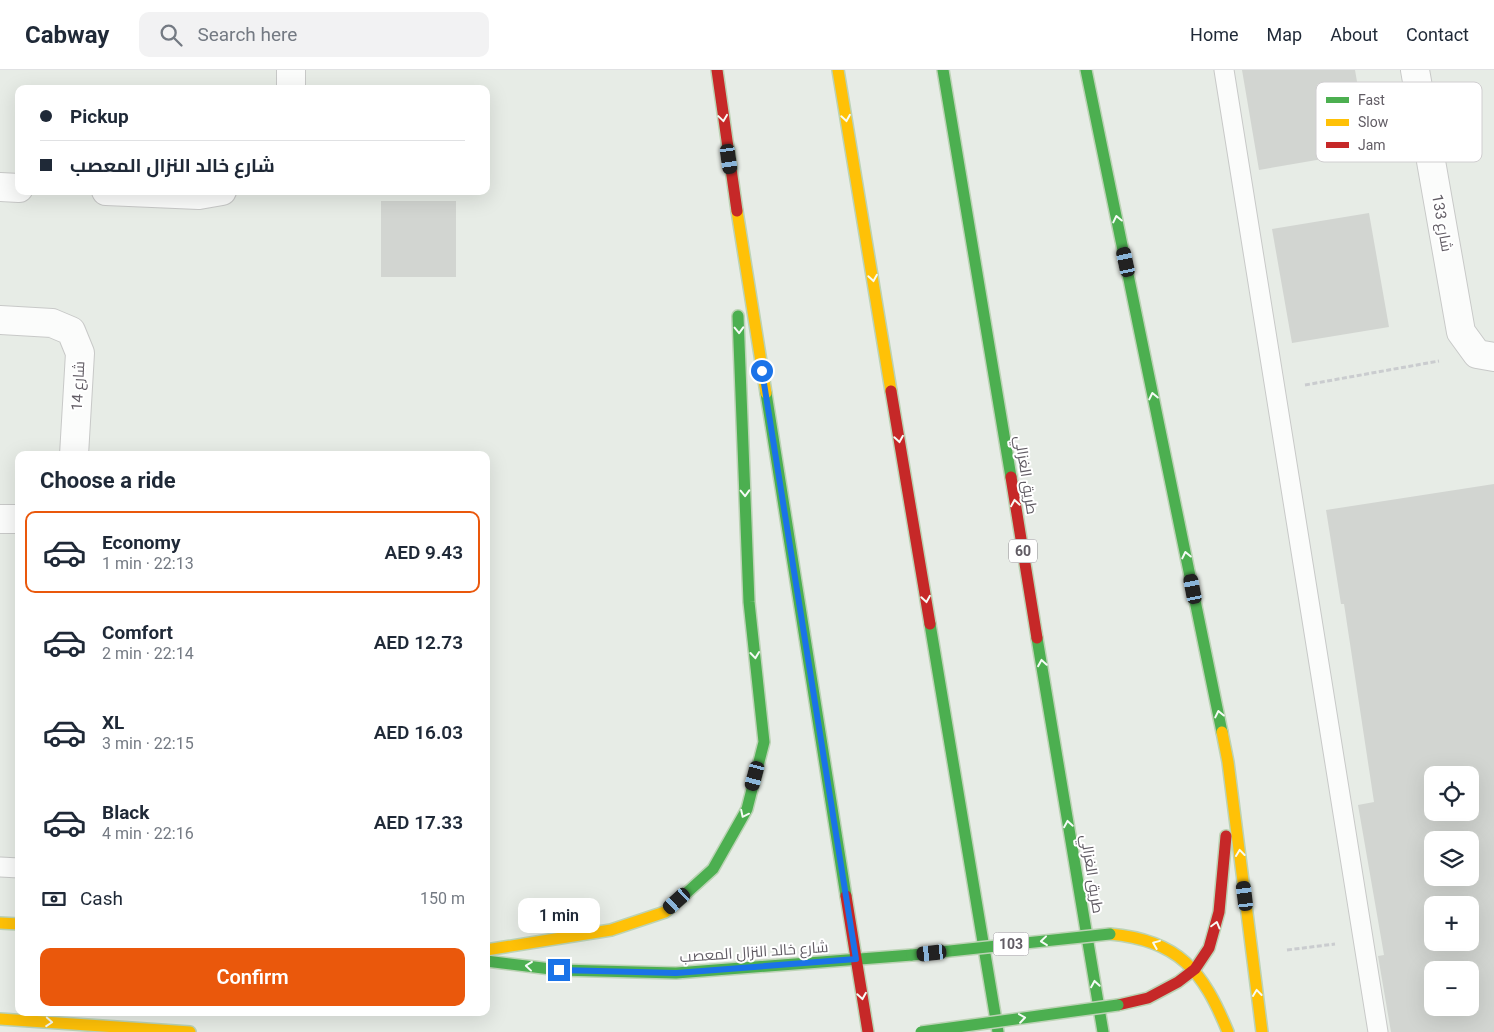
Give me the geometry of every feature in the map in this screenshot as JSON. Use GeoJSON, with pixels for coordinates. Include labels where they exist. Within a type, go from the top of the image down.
{"type":"FeatureCollection","features":[{"type":"Feature","properties":{"kind":"main road"},"geometry":{"type":"LineString","coordinates":[[717,70],[734,194],[868,1032]]}},
{"type":"Feature","properties":{"kind":"main road"},"geometry":{"type":"LineString","coordinates":[[838,70],[998,1032]]}},
{"type":"Feature","properties":{"kind":"main road","name":"طريق الغزالي"},"geometry":{"type":"LineString","coordinates":[[943,70],[1103,1032]]}},
{"type":"Feature","properties":{"kind":"main road"},"geometry":{"type":"LineString","coordinates":[[1086,70],[1228,762],[1262,1032]]}},
{"type":"Feature","properties":{"kind":"main road"},"geometry":{"type":"LineString","coordinates":[[957,80],[961,175]]}},
{"type":"Feature","properties":{"kind":"main road"},"geometry":{"type":"LineString","coordinates":[[734,194],[737,284]]}},
{"type":"Feature","properties":{"kind":"main road"},"geometry":{"type":"LineString","coordinates":[[490,949],[611,930],[665,912],[713,869],[746,810],[764,742],[749,602],[738,304]]}},
{"type":"Feature","properties":{"kind":"main road"},"geometry":{"type":"LineString","coordinates":[[921,1032],[1118,1005],[1148,998],[1178,982],[1195,969],[1209,948],[1219,912],[1226,848],[1228,762]]}},
{"type":"Feature","properties":{"kind":"main road"},"geometry":{"type":"LineString","coordinates":[[0,923],[15,924]]}},
{"type":"Feature","properties":{"kind":"main road","name":"شارع خالد النزال المعصب"},"geometry":{"type":"LineString","coordinates":[[490,961],[559,970],[676,973],[912,955],[1110,934],[1143,939],[1171,950],[1195,969],[1215,1000],[1228,1032]]}},
{"type":"Feature","properties":{"kind":"main road"},"geometry":{"type":"LineString","coordinates":[[0,1019],[190,1032]]}},
{"type":"Feature","properties":{"kind":"street"},"geometry":{"type":"LineString","coordinates":[[291,70],[291,85]]}},
{"type":"Feature","properties":{"kind":"street","name":"شارع 133"},"geometry":{"type":"LineString","coordinates":[[1431,162],[1461,332],[1486,356]]}},
{"type":"Feature","properties":{"kind":"street"},"geometry":{"type":"LineString","coordinates":[[0,187],[15,188]]}},
{"type":"Feature","properties":{"kind":"street","name":"شارع 14"},"geometry":{"type":"LineString","coordinates":[[0,320],[52,324],[71,330],[80,353],[74,451]]}},
{"type":"Feature","properties":{"kind":"street"},"geometry":{"type":"LineString","coordinates":[[0,519],[15,519]]}},
{"type":"Feature","properties":{"kind":"lane"},"geometry":{"type":"LineString","coordinates":[[1224,70],[1378,1032]]}},
{"type":"Feature","properties":{"kind":"lane"},"geometry":{"type":"LineString","coordinates":[[0,867],[15,868]]}},
{"type":"Feature","properties":{"kind":"path"},"geometry":{"type":"LineString","coordinates":[[1275,390],[1486,356]]}},
{"type":"Feature","properties":{"kind":"building"},"geometry":{"type":"Polygon","coordinates":[[[1242,70],[1355,70],[1357,82],[1316,82],[1316,160],[1259,170],[1242,70]]]}},
{"type":"Feature","properties":{"kind":"building"},"geometry":{"type":"Polygon","coordinates":[[[381,201],[456,201],[456,277],[381,277],[381,201]]]}},
{"type":"Feature","properties":{"kind":"building"},"geometry":{"type":"Polygon","coordinates":[[[1369,213],[1389,327],[1292,343],[1272,229],[1369,213]]]}},
{"type":"Feature","properties":{"kind":"building"},"geometry":{"type":"Polygon","coordinates":[[[1494,484],[1494,1032],[1391,1032],[1378,956],[1384,955],[1358,805],[1374,802],[1344,604],[1341,604],[1326,510],[1494,484]]]}},
{"type":"Feature","properties":{"kind":"traffic: fast"},"geometry":{"type":"LineString","coordinates":[[943,70],[1011,477]]}},
{"type":"Feature","properties":{"kind":"traffic: fast"},"geometry":{"type":"LineString","coordinates":[[1086,70],[1222,732]]}},
{"type":"Feature","properties":{"kind":"traffic: fast"},"geometry":{"type":"LineString","coordinates":[[671,907],[713,869],[747,809],[764,742],[749,602],[738,316]]}},
{"type":"Feature","properties":{"kind":"traffic: fast"},"geometry":{"type":"LineString","coordinates":[[766,393],[846,896]]}},
{"type":"Feature","properties":{"kind":"traffic: fast"},"geometry":{"type":"LineString","coordinates":[[930,624],[998,1032]]}},
{"type":"Feature","properties":{"kind":"traffic: fast"},"geometry":{"type":"LineString","coordinates":[[1037,638],[1103,1032]]}},
{"type":"Feature","properties":{"kind":"traffic: fast"},"geometry":{"type":"LineString","coordinates":[[912,955],[1110,934]]}},
{"type":"Feature","properties":{"kind":"traffic: fast"},"geometry":{"type":"LineString","coordinates":[[490,961],[559,970],[676,973],[912,955]]}},
{"type":"Feature","properties":{"kind":"traffic: fast"},"geometry":{"type":"LineString","coordinates":[[921,1032],[1118,1005]]}},
{"type":"Feature","properties":{"kind":"traffic: slow"},"geometry":{"type":"LineString","coordinates":[[838,70],[891,391]]}},
{"type":"Feature","properties":{"kind":"traffic: slow"},"geometry":{"type":"LineString","coordinates":[[737,211],[766,393]]}},
{"type":"Feature","properties":{"kind":"traffic: slow"},"geometry":{"type":"LineString","coordinates":[[1222,732],[1228,762],[1262,1032]]}},
{"type":"Feature","properties":{"kind":"traffic: slow"},"geometry":{"type":"LineString","coordinates":[[490,949],[611,930],[665,912],[671,907]]}},
{"type":"Feature","properties":{"kind":"traffic: slow"},"geometry":{"type":"LineString","coordinates":[[0,923],[15,924]]}},
{"type":"Feature","properties":{"kind":"traffic: slow"},"geometry":{"type":"LineString","coordinates":[[1110,934],[1134,937],[1154,943],[1186,962],[1209,992],[1228,1032]]}},
{"type":"Feature","properties":{"kind":"traffic: slow"},"geometry":{"type":"LineString","coordinates":[[0,1019],[190,1032]]}},
{"type":"Feature","properties":{"kind":"traffic: jam"},"geometry":{"type":"LineString","coordinates":[[717,70],[737,211]]}},
{"type":"Feature","properties":{"kind":"traffic: jam"},"geometry":{"type":"LineString","coordinates":[[891,391],[930,624]]}},
{"type":"Feature","properties":{"kind":"traffic: jam"},"geometry":{"type":"LineString","coordinates":[[1011,477],[1037,638]]}},
{"type":"Feature","properties":{"kind":"traffic: jam"},"geometry":{"type":"LineString","coordinates":[[1118,1005],[1148,998],[1178,982],[1195,969],[1209,948],[1219,912],[1226,836]]}},
{"type":"Feature","properties":{"kind":"traffic: jam"},"geometry":{"type":"LineString","coordinates":[[846,896],[868,1032]]}},
{"type":"Feature","properties":{"kind":"route"},"geometry":{"type":"LineString","coordinates":[[559,970],[676,973],[856,959],[762,371]]}}]}
